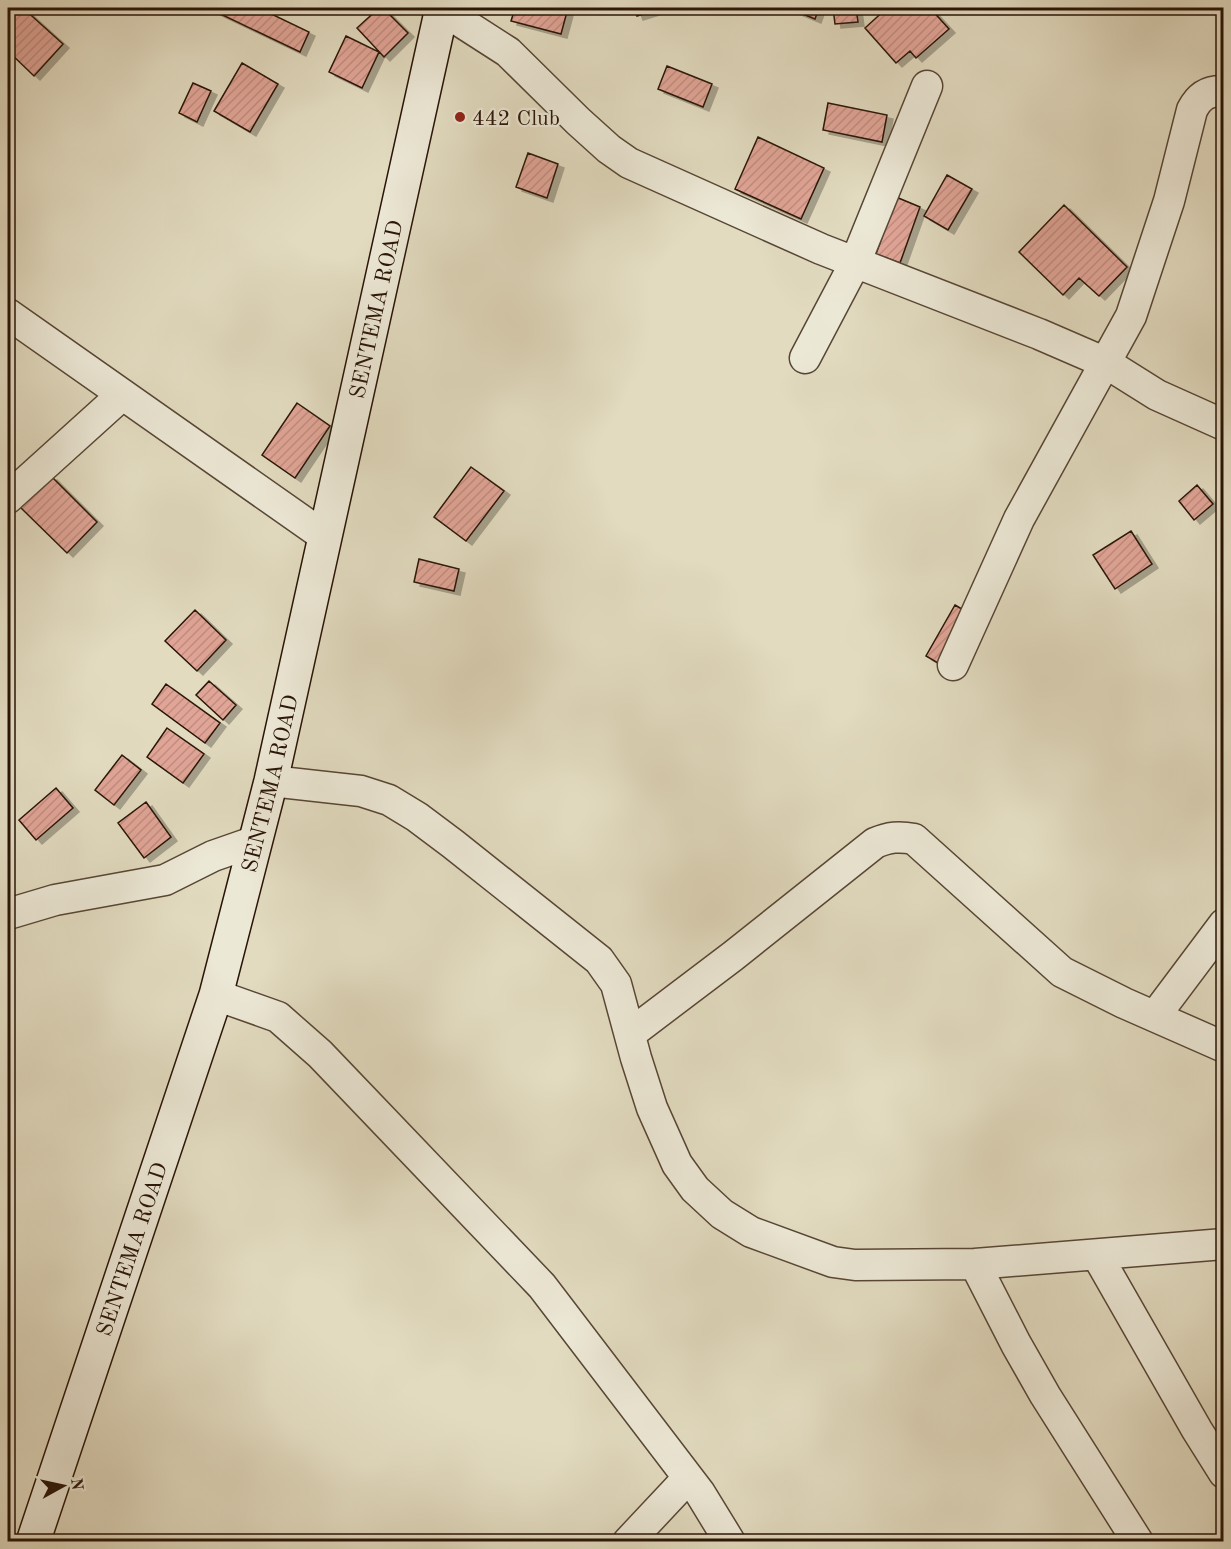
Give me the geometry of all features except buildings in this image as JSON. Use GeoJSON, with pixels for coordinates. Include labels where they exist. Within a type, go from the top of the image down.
{"type":"FeatureCollection","features":[{"type":"Feature","properties":{"kind":"main road","name":"SENTEMA ROAD"},"geometry":{"type":"LineString","coordinates":[[33,1542],[216,995],[271,781],[434,12]]}},
{"type":"Feature","properties":{"kind":"street"},"geometry":{"type":"LineString","coordinates":[[434,12],[508,52],[578,121],[609,149],[629,163],[855,263],[1040,334],[1106,363],[1157,395],[1224,425]]}},
{"type":"Feature","properties":{"kind":"street"},"geometry":{"type":"LineString","coordinates":[[805,358],[855,263],[927,86]]}},
{"type":"Feature","properties":{"kind":"street"},"geometry":{"type":"LineString","coordinates":[[953,665],[1020,519],[1131,316],[1169,201],[1191,110],[1197,99],[1210,91],[1224,91]]}},
{"type":"Feature","properties":{"kind":"street"},"geometry":{"type":"LineString","coordinates":[[8,314],[324,536]]}},
{"type":"Feature","properties":{"kind":"street"},"geometry":{"type":"LineString","coordinates":[[8,498],[122,395]]}},
{"type":"Feature","properties":{"kind":"street"},"geometry":{"type":"LineString","coordinates":[[271,781],[361,791],[389,800],[417,817],[599,960],[616,984],[652,1108],[677,1164],[695,1189],[722,1214],[752,1232],[833,1262],[864,1265],[975,1264],[1224,1244]]}},
{"type":"Feature","properties":{"kind":"street"},"geometry":{"type":"LineString","coordinates":[[630,1034],[733,956],[875,843],[899,836],[914,839],[1062,972],[1224,1047]]}},
{"type":"Feature","properties":{"kind":"street"},"geometry":{"type":"LineString","coordinates":[[8,914],[55,900],[165,880],[213,856],[256,841]]}},
{"type":"Feature","properties":{"kind":"street"},"geometry":{"type":"LineString","coordinates":[[1155,1016],[1224,924]]}},
{"type":"Feature","properties":{"kind":"street"},"geometry":{"type":"LineString","coordinates":[[216,995],[278,1017],[320,1054],[542,1286],[688,1478],[730,1542]]}},
{"type":"Feature","properties":{"kind":"street"},"geometry":{"type":"LineString","coordinates":[[1097,1255],[1224,1473]]}},
{"type":"Feature","properties":{"kind":"street"},"geometry":{"type":"LineString","coordinates":[[975,1264],[1045,1395],[1138,1542]]}},
{"type":"Feature","properties":{"kind":"street"},"geometry":{"type":"LineString","coordinates":[[628,1542],[688,1478]]}},
{"type":"Feature","properties":{"kind":"place","name":"442 Club"},"geometry":{"type":"Point","coordinates":[460,117]}}]}
